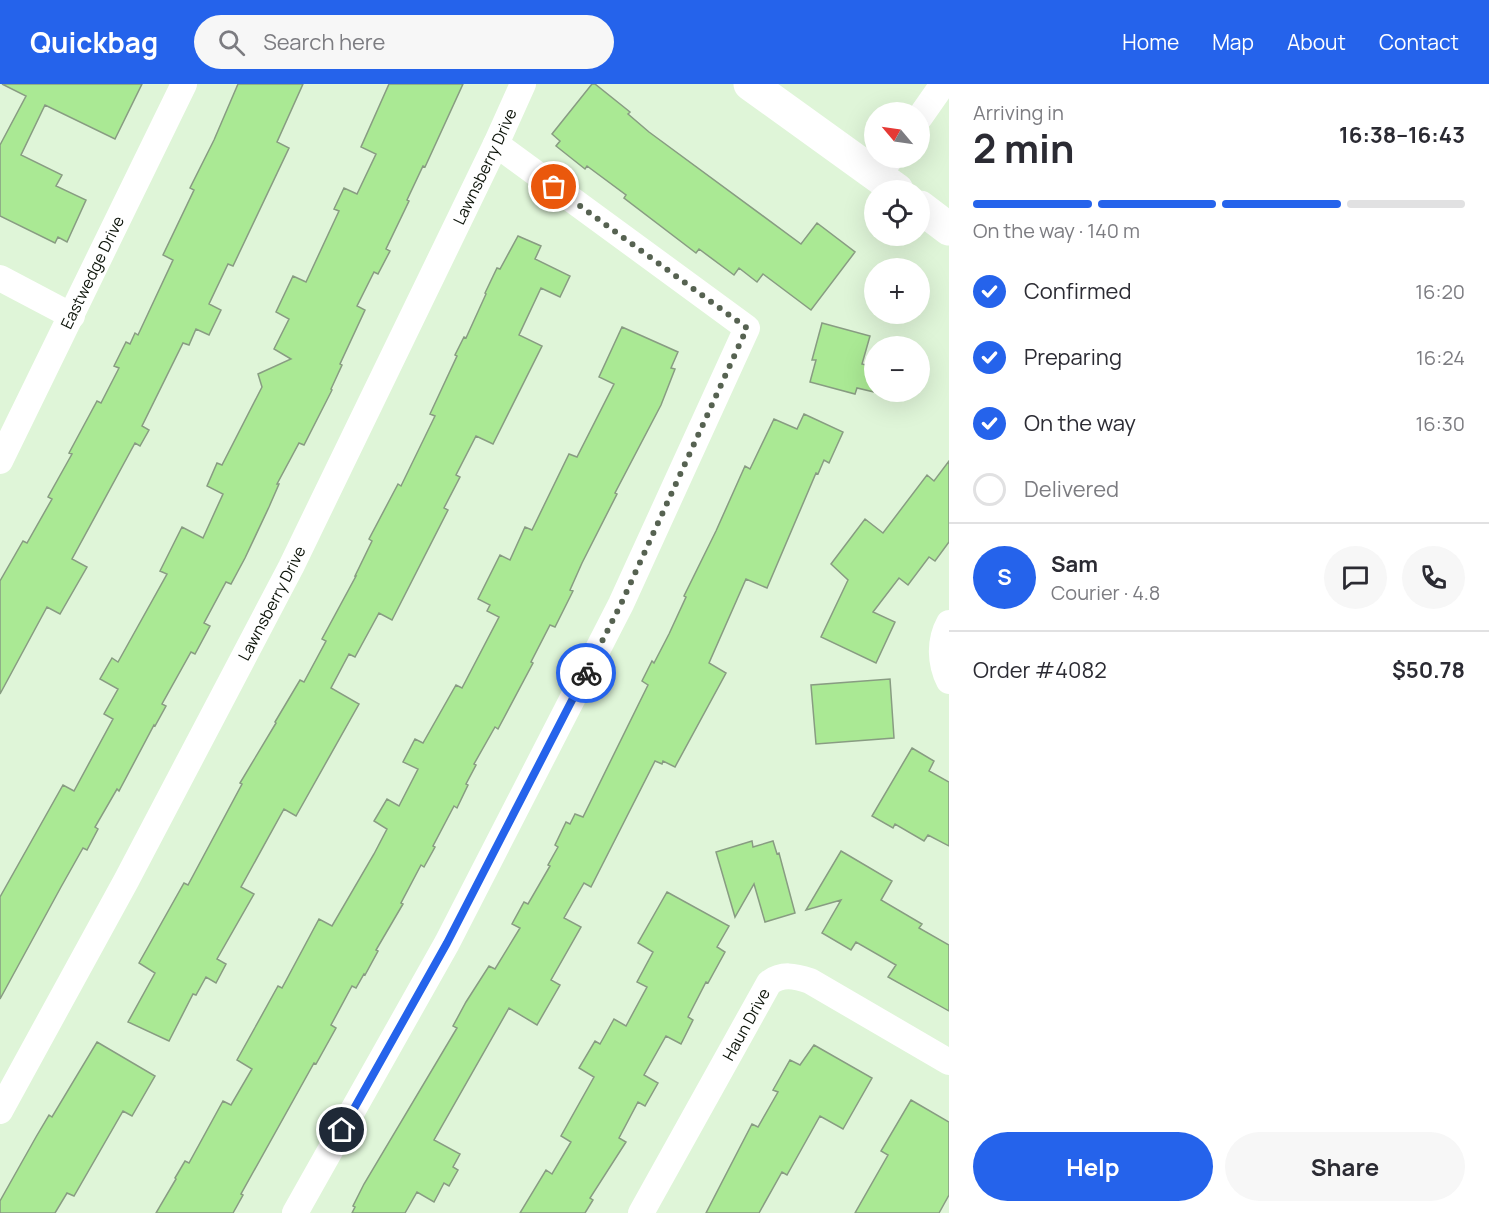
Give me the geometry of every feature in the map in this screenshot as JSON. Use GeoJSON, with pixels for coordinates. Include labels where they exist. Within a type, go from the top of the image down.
{"type":"FeatureCollection","features":[{"type":"Feature","properties":{"kind":"street","name":"Eastwedge Drive"},"geometry":{"type":"LineString","coordinates":[[0,460],[184,84]]}},
{"type":"Feature","properties":{"kind":"street","name":"Lawnsberry Drive"},"geometry":{"type":"LineString","coordinates":[[0,1111],[126,881],[291,567],[523,84]]}},
{"type":"Feature","properties":{"kind":"street"},"geometry":{"type":"LineString","coordinates":[[750,84],[888,175]]}},
{"type":"Feature","properties":{"kind":"street"},"geometry":{"type":"LineString","coordinates":[[930,103],[943,84]]}},
{"type":"Feature","properties":{"kind":"street"},"geometry":{"type":"LineString","coordinates":[[295,1213],[447,943],[621,604],[747,328],[496,144]]}},
{"type":"Feature","properties":{"kind":"street"},"geometry":{"type":"LineString","coordinates":[[930,215],[949,229]]}},
{"type":"Feature","properties":{"kind":"street"},"geometry":{"type":"LineString","coordinates":[[0,278],[72,316]]}},
{"type":"Feature","properties":{"kind":"street"},"geometry":{"type":"LineString","coordinates":[[949,623],[941,650],[949,681]]}},
{"type":"Feature","properties":{"kind":"street","name":"Haun Drive"},"geometry":{"type":"LineString","coordinates":[[641,1213],[769,983],[776,978],[796,977],[810,981],[949,1062]]}},
{"type":"Feature","properties":{"kind":"building"},"geometry":{"type":"Polygon","coordinates":[[[2,84],[142,84],[115,139],[45,105],[21,155],[62,175],[56,186],[86,200],[67,242],[58,237],[55,243],[0,216],[0,145],[26,96],[2,84]]]}},
{"type":"Feature","properties":{"kind":"building"},"geometry":{"type":"Polygon","coordinates":[[[238,84],[303,84],[277,142],[289,148],[233,266],[228,264],[209,304],[221,310],[209,335],[196,329],[189,345],[183,343],[142,426],[149,430],[140,446],[135,443],[72,559],[87,567],[60,614],[47,607],[0,694],[0,581],[23,541],[27,543],[52,499],[48,497],[72,454],[69,453],[97,401],[101,403],[119,368],[114,366],[126,342],[130,344],[135,333],[138,335],[173,260],[163,255],[194,190],[190,188],[238,84]]]}},
{"type":"Feature","properties":{"kind":"building"},"geometry":{"type":"Polygon","coordinates":[[[389,84],[463,84],[425,167],[423,166],[407,200],[409,201],[386,249],[390,251],[378,274],[374,272],[357,306],[365,310],[340,364],[342,365],[332,390],[304,445],[299,443],[277,484],[279,484],[269,507],[231,584],[226,582],[204,623],[210,626],[195,654],[191,652],[162,704],[166,706],[119,791],[117,789],[95,827],[98,829],[87,850],[83,848],[0,999],[0,897],[63,785],[74,791],[113,719],[104,714],[118,689],[100,679],[112,658],[118,662],[167,574],[160,571],[182,527],[203,538],[223,494],[207,486],[217,463],[222,465],[262,387],[258,374],[291,359],[274,349],[289,319],[276,312],[293,276],[306,282],[339,211],[334,209],[344,188],[357,194],[376,154],[361,147],[389,84]]]}},
{"type":"Feature","properties":{"kind":"building"},"geometry":{"type":"Polygon","coordinates":[[[592,84],[630,112],[628,114],[649,132],[801,244],[817,223],[855,252],[811,310],[763,274],[757,282],[739,268],[734,275],[699,249],[696,253],[624,198],[626,195],[587,166],[585,169],[556,146],[560,141],[552,134],[592,84]]]}},
{"type":"Feature","properties":{"kind":"building"},"geometry":{"type":"Polygon","coordinates":[[[518,236],[541,246],[535,259],[570,276],[560,297],[541,288],[519,335],[542,346],[493,444],[476,436],[456,475],[460,477],[444,508],[448,510],[392,620],[379,613],[355,657],[349,654],[331,688],[359,704],[296,816],[284,809],[241,887],[254,894],[217,959],[226,964],[216,983],[206,977],[196,995],[193,994],[169,1041],[128,1022],[155,973],[139,963],[184,883],[188,885],[242,784],[240,783],[275,722],[300,680],[304,682],[326,641],[322,639],[356,576],[372,541],[369,539],[398,484],[401,486],[435,416],[430,414],[457,356],[455,355],[464,337],[466,338],[497,268],[500,269],[518,236]]]}},
{"type":"Feature","properties":{"kind":"building"},"geometry":{"type":"Polygon","coordinates":[[[822,323],[870,336],[864,336],[862,364],[864,364],[864,390],[857,388],[855,394],[810,382],[816,360],[812,360],[822,323]]]}},
{"type":"Feature","properties":{"kind":"building"},"geometry":{"type":"Polygon","coordinates":[[[622,327],[678,352],[671,368],[675,369],[661,405],[582,563],[570,590],[573,591],[555,627],[550,625],[498,729],[495,727],[474,764],[476,765],[457,808],[454,806],[424,867],[421,865],[365,975],[356,988],[352,986],[331,1025],[336,1028],[241,1194],[243,1195],[233,1213],[156,1213],[185,1161],[189,1163],[223,1101],[231,1105],[252,1069],[237,1060],[278,986],[282,988],[319,919],[332,926],[374,854],[387,829],[374,821],[387,799],[399,806],[418,769],[403,762],[415,739],[423,743],[456,685],[462,688],[499,617],[487,611],[490,605],[478,599],[500,555],[510,560],[525,527],[532,530],[569,454],[577,457],[614,384],[599,377],[622,327]]]}},
{"type":"Feature","properties":{"kind":"building"},"geometry":{"type":"Polygon","coordinates":[[[804,414],[843,432],[829,463],[824,460],[818,474],[816,473],[767,588],[746,579],[709,663],[726,673],[675,767],[663,761],[662,764],[655,761],[591,887],[584,883],[564,918],[581,927],[551,980],[560,985],[537,1025],[509,1008],[434,1140],[460,1154],[453,1167],[458,1170],[449,1186],[444,1183],[434,1202],[417,1192],[405,1213],[352,1213],[364,1184],[457,1028],[453,1026],[466,1002],[489,966],[495,969],[520,928],[512,924],[524,902],[528,904],[550,866],[548,865],[558,847],[555,845],[566,822],[570,824],[575,814],[583,817],[648,685],[642,681],[669,634],[686,597],[684,596],[745,466],[750,469],[774,419],[797,429],[804,414]]]}},
{"type":"Feature","properties":{"kind":"building"},"geometry":{"type":"Polygon","coordinates":[[[949,461],[949,542],[935,561],[929,557],[908,585],[899,578],[873,612],[895,622],[876,663],[821,637],[848,580],[831,564],[865,519],[883,533],[927,475],[934,481],[949,461]]]}},
{"type":"Feature","properties":{"kind":"building"},"geometry":{"type":"Polygon","coordinates":[[[890,679],[894,738],[816,744],[811,685],[890,679]]]}},
{"type":"Feature","properties":{"kind":"building"},"geometry":{"type":"Polygon","coordinates":[[[912,748],[934,761],[929,771],[949,782],[949,846],[928,835],[924,841],[895,824],[893,828],[872,816],[912,748]]]}},
{"type":"Feature","properties":{"kind":"building"},"geometry":{"type":"Polygon","coordinates":[[[752,841],[753,847],[773,841],[777,854],[779,853],[795,913],[765,922],[754,884],[735,917],[716,852],[752,841]]]}},
{"type":"Feature","properties":{"kind":"building"},"geometry":{"type":"Polygon","coordinates":[[[841,851],[892,881],[881,900],[922,924],[919,928],[949,945],[949,1011],[888,977],[896,965],[856,942],[851,950],[822,933],[841,900],[806,910],[841,851]]]}},
{"type":"Feature","properties":{"kind":"building"},"geometry":{"type":"Polygon","coordinates":[[[667,892],[729,926],[717,947],[725,952],[688,1017],[693,1020],[681,1044],[666,1036],[644,1075],[658,1083],[645,1106],[638,1102],[619,1138],[626,1142],[590,1198],[593,1200],[585,1213],[520,1213],[546,1170],[552,1174],[571,1142],[561,1136],[594,1077],[579,1068],[595,1041],[600,1044],[614,1019],[626,1026],[647,987],[637,982],[653,952],[638,943],[667,892]]]}},
{"type":"Feature","properties":{"kind":"building"},"geometry":{"type":"Polygon","coordinates":[[[97,1042],[155,1076],[132,1116],[123,1111],[74,1196],[67,1193],[55,1213],[0,1213],[0,1201],[36,1137],[49,1115],[52,1117],[97,1042]]]}},
{"type":"Feature","properties":{"kind":"building"},"geometry":{"type":"Polygon","coordinates":[[[814,1045],[872,1078],[843,1129],[820,1116],[787,1175],[782,1172],[759,1213],[706,1213],[752,1124],[758,1127],[778,1092],[773,1090],[790,1060],[800,1065],[814,1045]]]}},
{"type":"Feature","properties":{"kind":"building"},"geometry":{"type":"Polygon","coordinates":[[[911,1100],[949,1122],[949,1195],[939,1213],[855,1213],[888,1155],[881,1151],[911,1100]]]}},
{"type":"Feature","properties":{"kind":"way so far"},"geometry":{"type":"LineString","coordinates":[[554,187],[747,328],[621,604],[586,673]]}},
{"type":"Feature","properties":{"kind":"route"},"geometry":{"type":"LineString","coordinates":[[342,1130],[447,943],[586,673]]}}]}
